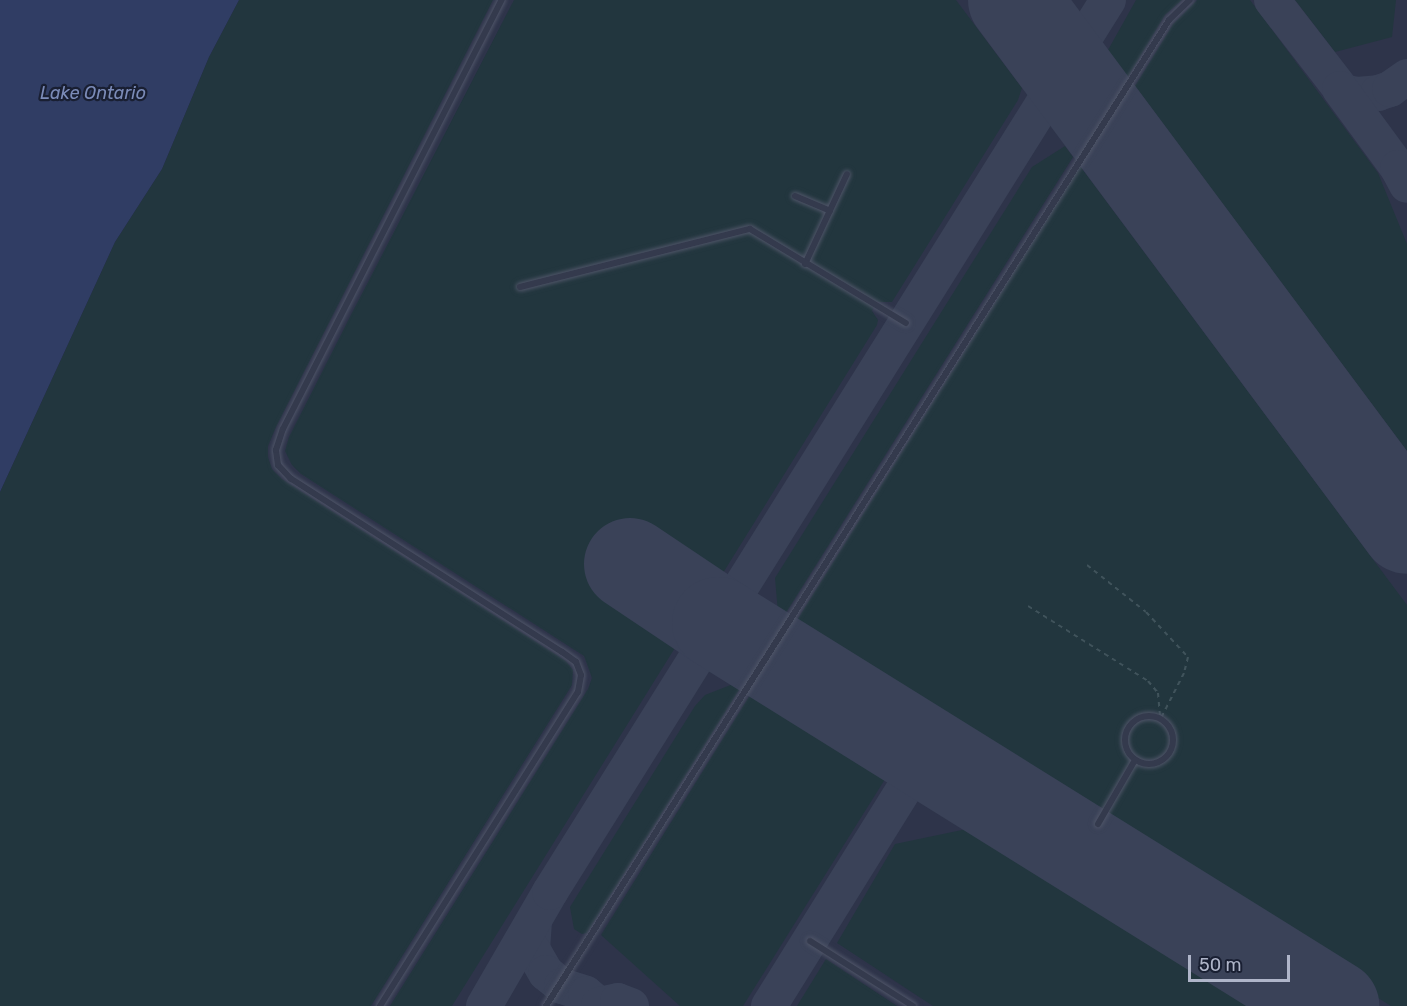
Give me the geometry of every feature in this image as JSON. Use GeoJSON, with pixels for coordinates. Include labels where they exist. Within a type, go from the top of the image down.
{"type":"FeatureCollection","features":[{"type":"Feature","properties":{"kind":"lane"},"geometry":{"type":"LineString","coordinates":[[380,1006],[578,692],[581,675],[576,662],[562,652],[291,479],[278,465],[276,450],[283,429],[502,0]]}},
{"type":"Feature","properties":{"kind":"lane"},"geometry":{"type":"LineString","coordinates":[[546,1006],[1169,20],[1190,0]]}},
{"type":"Feature","properties":{"kind":"lane"},"geometry":{"type":"LineString","coordinates":[[805,264],[847,174]]}},
{"type":"Feature","properties":{"kind":"lane"},"geometry":{"type":"LineString","coordinates":[[795,196],[830,211]]}},
{"type":"Feature","properties":{"kind":"lane"},"geometry":{"type":"LineString","coordinates":[[520,286],[750,229],[906,323]]}},
{"type":"Feature","properties":{"kind":"lane"},"geometry":{"type":"LineString","coordinates":[[1145,717],[1161,720],[1171,731],[1169,753],[1164,759],[1149,764],[1135,760],[1125,747],[1126,731],[1131,724],[1145,717]]}},
{"type":"Feature","properties":{"kind":"lane"},"geometry":{"type":"LineString","coordinates":[[1098,824],[1135,760]]}},
{"type":"Feature","properties":{"kind":"lane"},"geometry":{"type":"LineString","coordinates":[[810,941],[912,1006]]}},
{"type":"Feature","properties":{"kind":"path"},"geometry":{"type":"LineString","coordinates":[[1087,565],[1146,612],[1188,657],[1184,673],[1161,720]]}},
{"type":"Feature","properties":{"kind":"path"},"geometry":{"type":"LineString","coordinates":[[1028,606],[1148,681],[1158,693],[1161,720]]}},
{"type":"Feature","properties":{"kind":"shaded area"},"geometry":{"type":"Polygon","coordinates":[[[239,0],[493,0],[276,427],[268,446],[268,457],[272,469],[282,479],[566,661],[573,670],[572,685],[371,1006],[0,1006],[0,492],[115,242],[162,169],[209,57],[239,0]]]}},
{"type":"Feature","properties":{"kind":"shaded area"},"geometry":{"type":"Polygon","coordinates":[[[480,0],[1407,0],[1407,1006],[357,1006],[241,469],[480,0]]]}},
{"type":"Feature","properties":{"kind":"shaded area"},"geometry":{"type":"Polygon","coordinates":[[[514,0],[956,0],[1022,88],[1018,100],[892,302],[876,302],[872,311],[878,320],[877,325],[718,581],[714,583],[643,538],[610,591],[683,635],[452,1006],[390,1006],[588,689],[592,678],[584,656],[301,474],[292,465],[285,451],[289,437],[514,0]]]}},
{"type":"Feature","properties":{"kind":"shaded area"},"geometry":{"type":"Polygon","coordinates":[[[1136,0],[1182,0],[1165,15],[1128,77],[1108,50],[1136,0]]]}},
{"type":"Feature","properties":{"kind":"shaded area"},"geometry":{"type":"Polygon","coordinates":[[[1197,0],[1250,0],[1378,173],[1407,244],[1407,451],[1135,86],[1173,24],[1197,0]]]}},
{"type":"Feature","properties":{"kind":"shaded area"},"geometry":{"type":"Polygon","coordinates":[[[1295,0],[1396,0],[1392,37],[1335,52],[1295,0]]]}},
{"type":"Feature","properties":{"kind":"shaded area"},"geometry":{"type":"Polygon","coordinates":[[[1065,146],[1073,157],[779,624],[775,578],[1032,167],[1065,146]]]}},
{"type":"Feature","properties":{"kind":"shaded area"},"geometry":{"type":"Polygon","coordinates":[[[1080,166],[1407,605],[1407,1006],[1391,1006],[796,636],[792,628],[1080,166]]]}},
{"type":"Feature","properties":{"kind":"shaded area"},"geometry":{"type":"Polygon","coordinates":[[[746,679],[587,933],[582,934],[574,929],[570,907],[695,706],[705,695],[746,679]]]}},
{"type":"Feature","properties":{"kind":"shaded area"},"geometry":{"type":"Polygon","coordinates":[[[762,687],[892,768],[743,1006],[680,1006],[601,935],[753,690],[762,687]]]}},
{"type":"Feature","properties":{"kind":"shaded area"},"geometry":{"type":"Polygon","coordinates":[[[986,825],[1277,1006],[933,1006],[837,943],[895,844],[986,825]]]}},
{"type":"Feature","properties":{"kind":"shaded area"},"geometry":{"type":"Polygon","coordinates":[[[826,959],[897,1006],[797,1006],[826,959]]]}},
{"type":"Feature","properties":{"kind":"water","name":"Lake Ontario"},"geometry":{"type":"Polygon","coordinates":[[[0,0],[239,0],[209,57],[162,169],[115,242],[0,492],[0,0]]]}},
{"type":"Feature","properties":{"kind":"taxiway"},"geometry":{"type":"LineString","coordinates":[[484,1006],[550,892],[1108,0]]}},
{"type":"Feature","properties":{"kind":"taxiway"},"geometry":{"type":"LineString","coordinates":[[1272,0],[1343,92],[1357,95],[1378,93],[1390,89],[1407,77]]}},
{"type":"Feature","properties":{"kind":"taxiway"},"geometry":{"type":"LineString","coordinates":[[1340,89],[1398,168],[1407,185]]}},
{"type":"Feature","properties":{"kind":"taxiway"},"geometry":{"type":"LineString","coordinates":[[1381,492],[1407,507]]}},
{"type":"Feature","properties":{"kind":"taxiway"},"geometry":{"type":"LineString","coordinates":[[769,1006],[927,752]]}},
{"type":"Feature","properties":{"kind":"taxiway"},"geometry":{"type":"LineString","coordinates":[[534,921],[532,949],[546,973],[562,986],[586,994],[599,1005],[618,1001],[631,1006]]}},
{"type":"Feature","properties":{"kind":"runway"},"geometry":{"type":"LineString","coordinates":[[1014,0],[1407,528]]}},
{"type":"Feature","properties":{"kind":"runway"},"geometry":{"type":"LineString","coordinates":[[630,564],[718,623],[1333,1006]]}}]}
